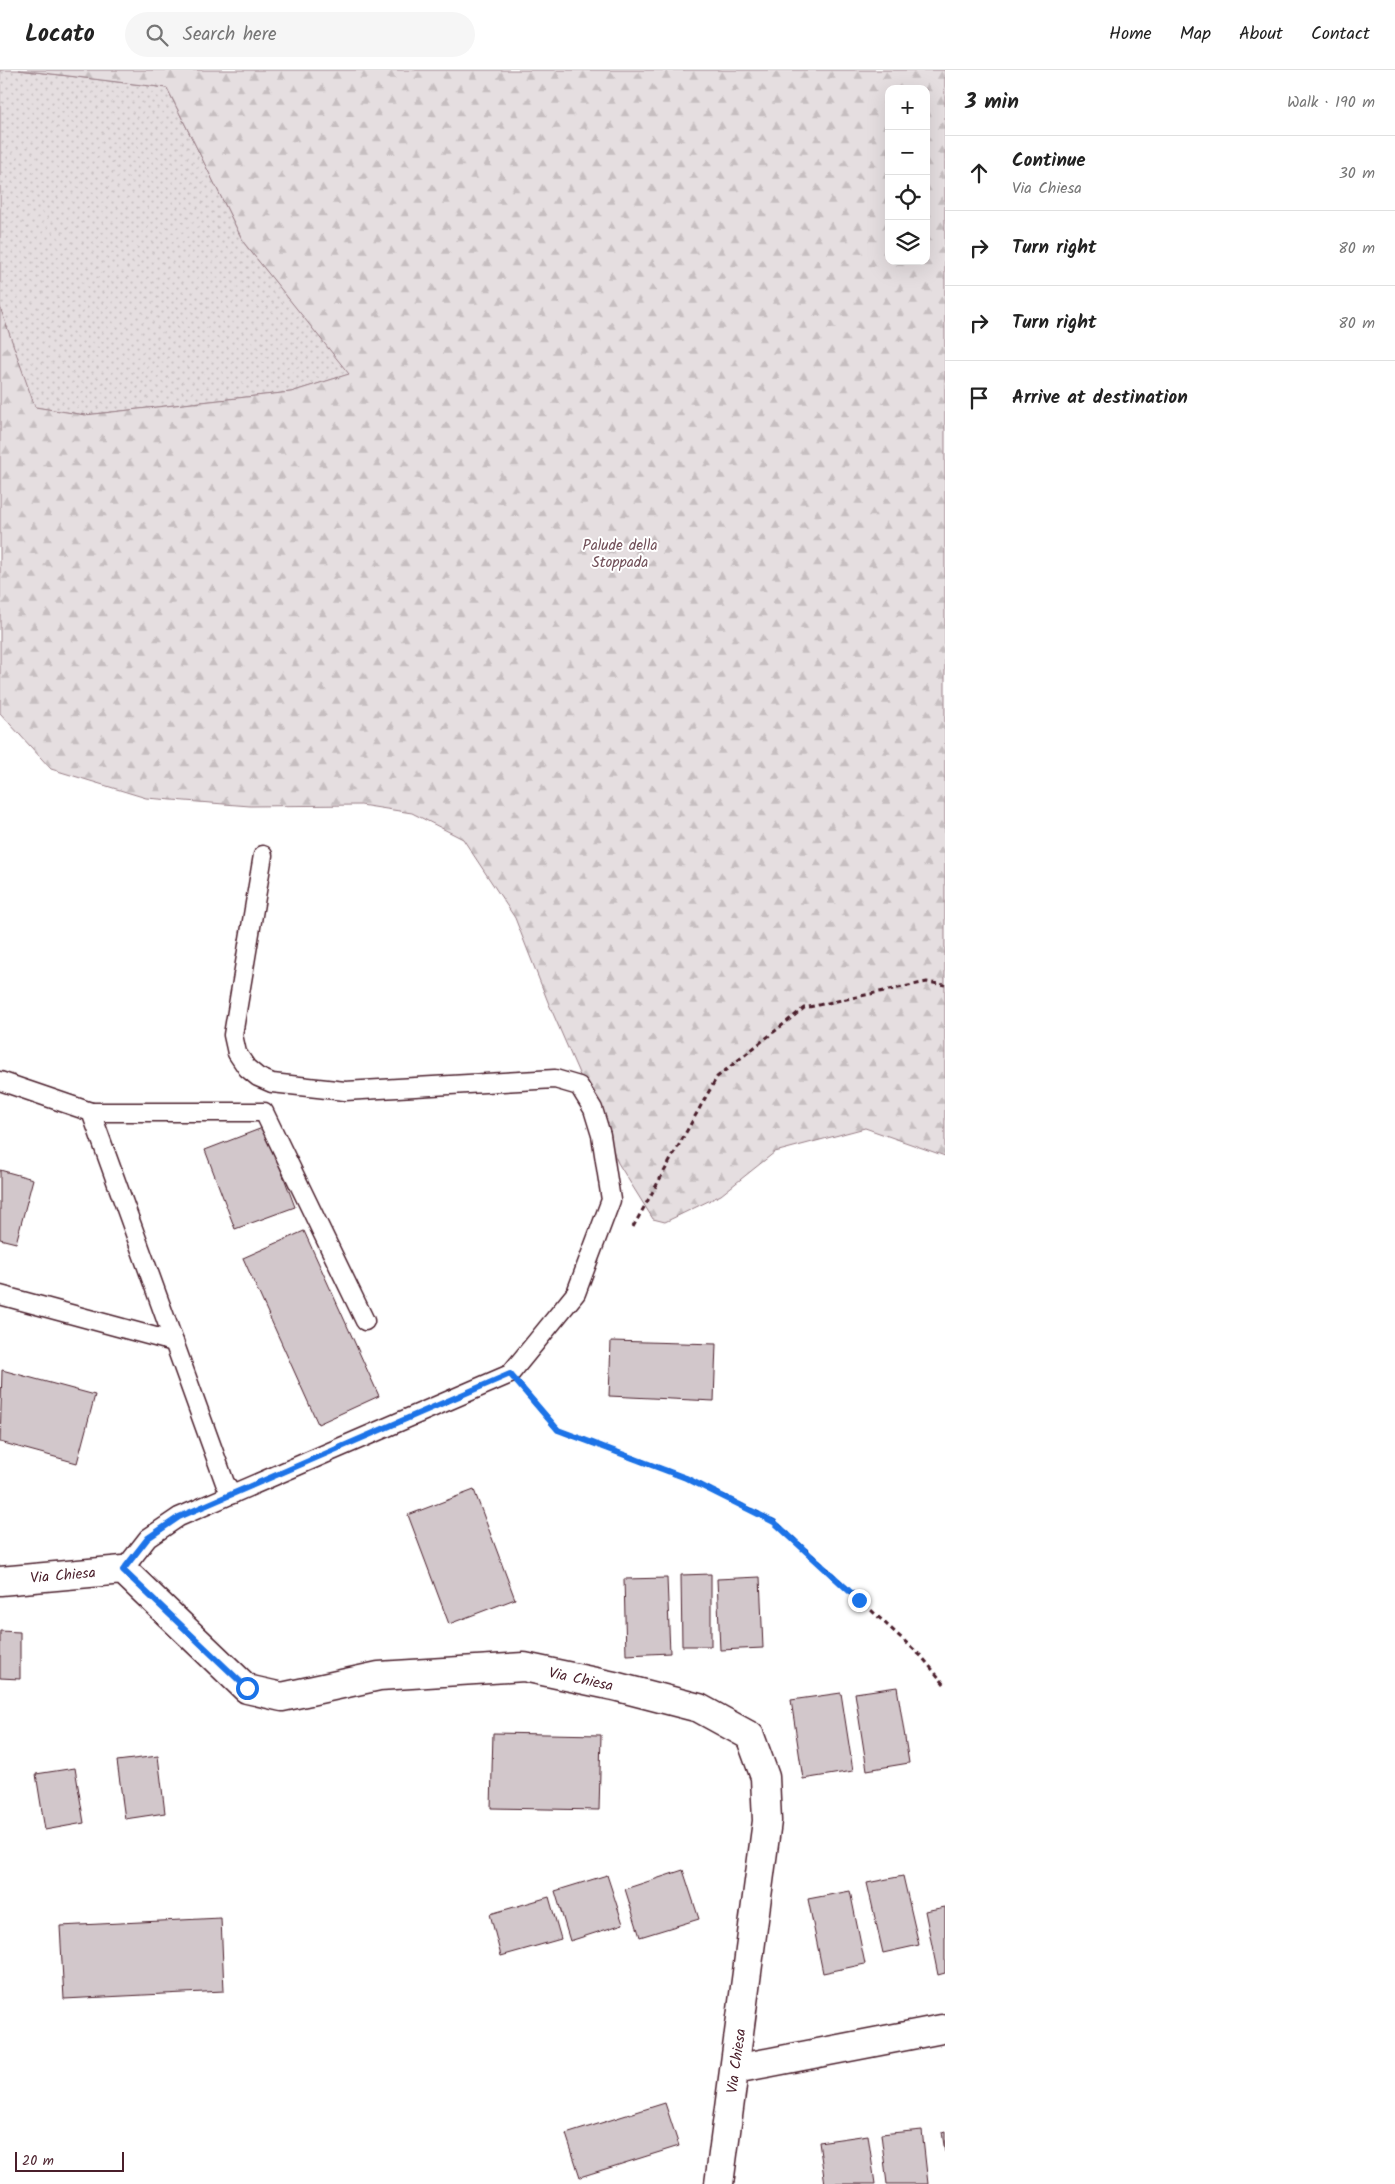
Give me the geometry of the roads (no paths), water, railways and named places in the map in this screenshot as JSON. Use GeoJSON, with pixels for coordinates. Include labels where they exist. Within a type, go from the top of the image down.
{"type":"FeatureCollection","features":[{"type":"Feature","properties":{"kind":"street","name":"Via Chiesa"},"geometry":{"type":"LineString","coordinates":[[0,1581],[123,1570],[247,1688],[282,1697],[379,1676],[524,1668],[614,1686],[699,1708],[750,1736],[765,1777],[767,1821],[719,2184]]}},
{"type":"Feature","properties":{"kind":"street"},"geometry":{"type":"LineString","coordinates":[[735,2069],[942,2029]]}},
{"type":"Feature","properties":{"kind":"lane"},"geometry":{"type":"LineString","coordinates":[[123,1570],[148,1538],[179,1517],[510,1374],[576,1293],[611,1200],[601,1135],[593,1110],[578,1086],[556,1079],[345,1091],[272,1083],[258,1077],[246,1068],[237,1053],[233,1035],[263,855]]}},
{"type":"Feature","properties":{"kind":"lane"},"geometry":{"type":"LineString","coordinates":[[0,1081],[91,1112],[264,1112],[365,1321]]}},
{"type":"Feature","properties":{"kind":"lane"},"geometry":{"type":"LineString","coordinates":[[91,1112],[226,1483],[233,1494]]}},
{"type":"Feature","properties":{"kind":"lane"},"geometry":{"type":"LineString","coordinates":[[0,1294],[174,1342]]}},
{"type":"Feature","properties":{"kind":"park label","name":"Palude della Stoppada"},"geometry":{"type":"Point","coordinates":[620,554]}}]}
